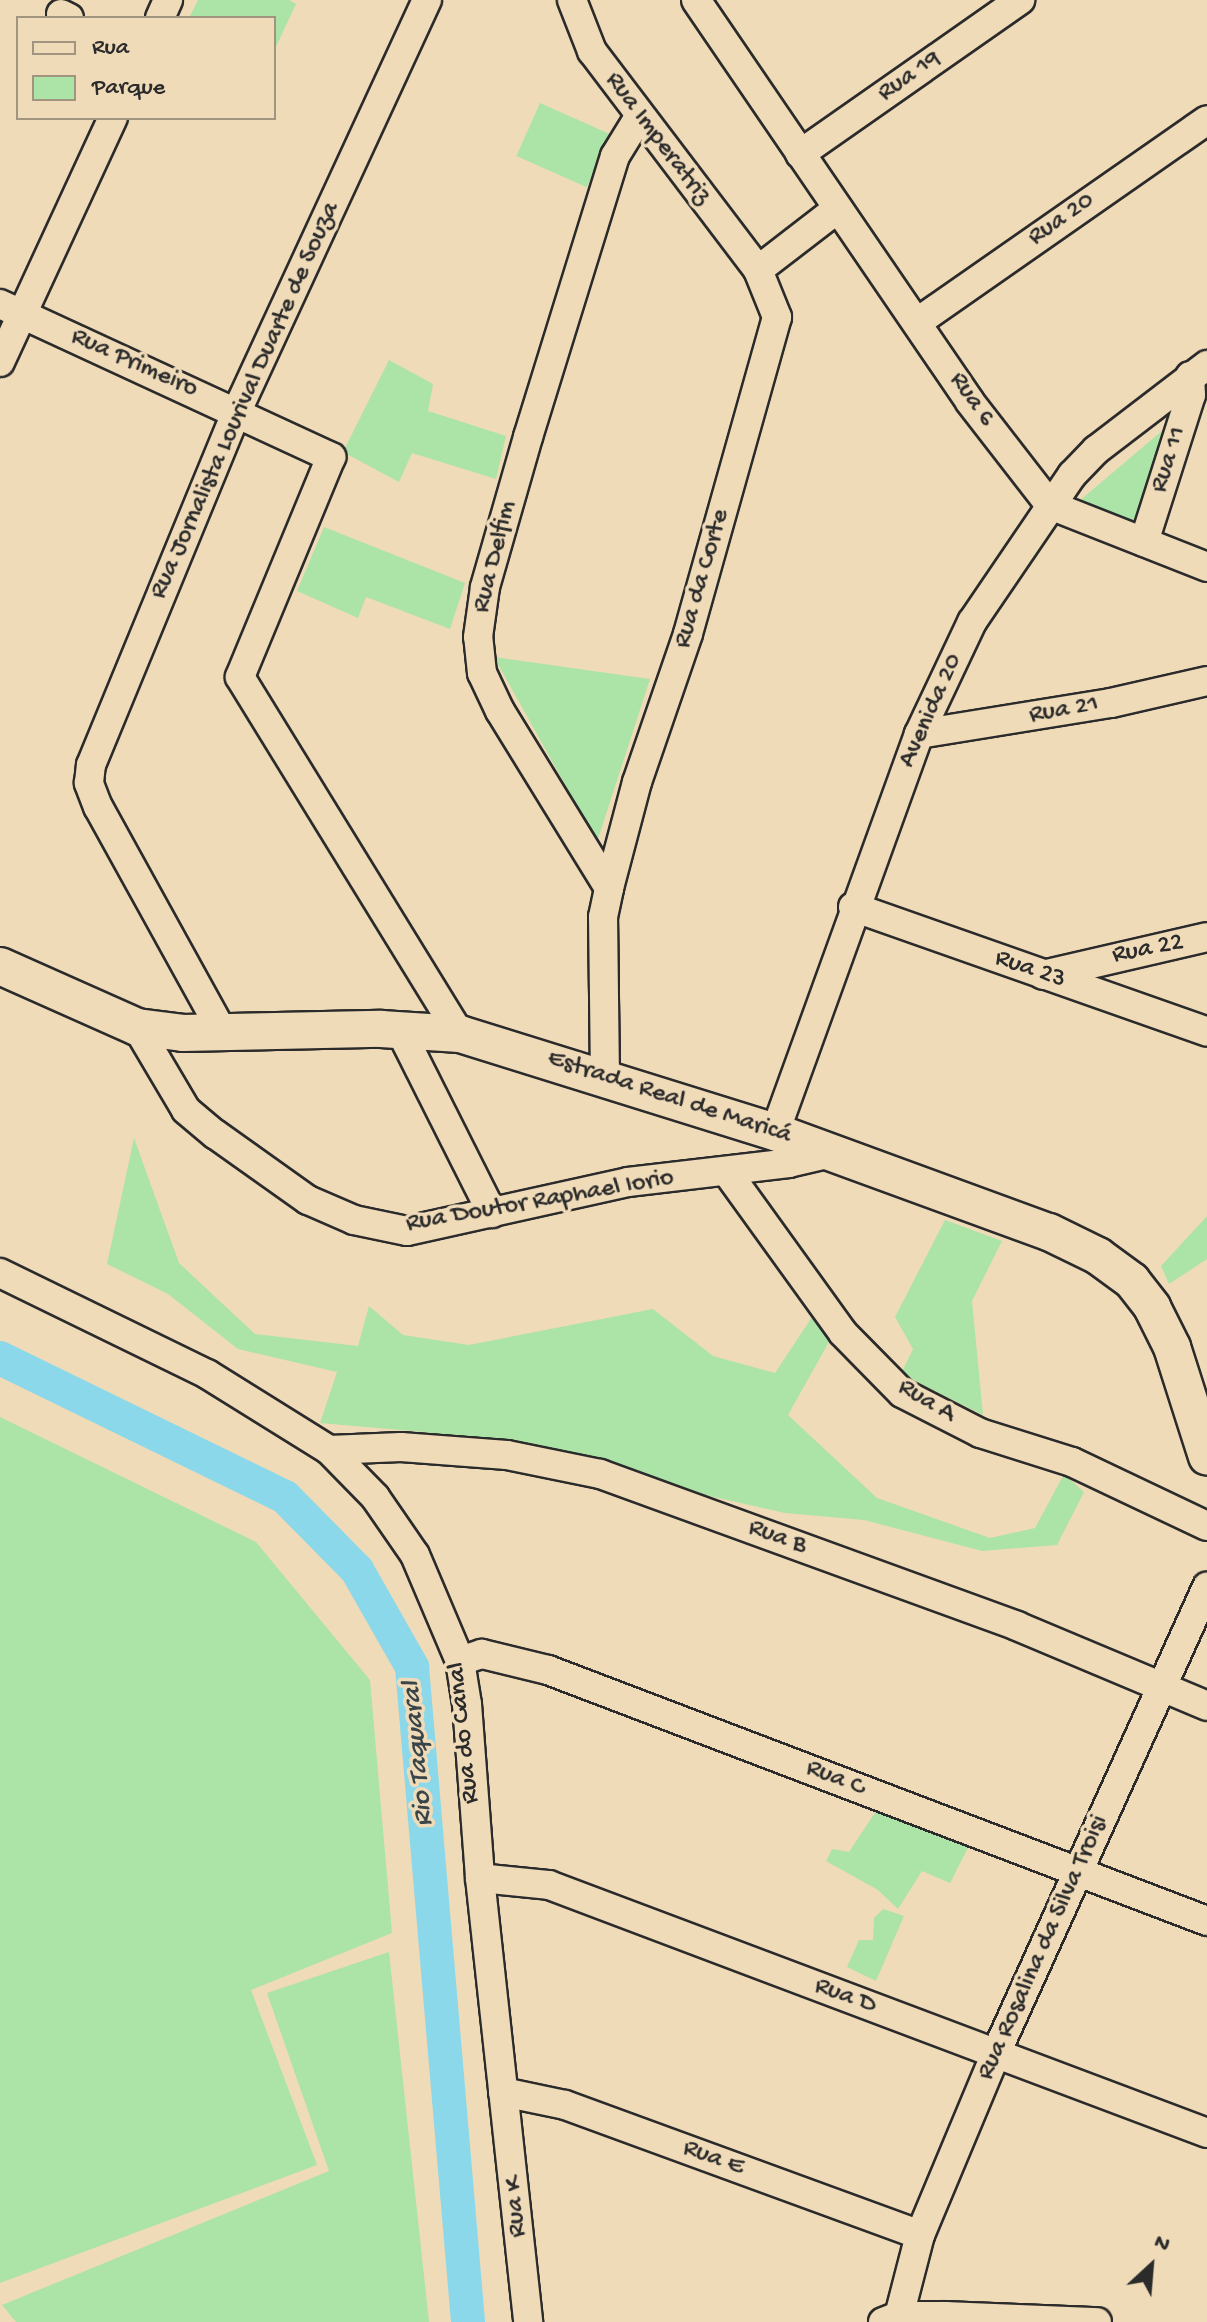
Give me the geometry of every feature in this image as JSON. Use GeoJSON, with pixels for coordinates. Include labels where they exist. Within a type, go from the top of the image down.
{"type":"FeatureCollection","features":[{"type":"Feature","properties":{"kind":"main road","name":"Estrada Real de Maricá"},"geometry":{"type":"LineString","coordinates":[[0,966],[137,1027],[223,1033],[400,1030],[460,1034],[775,1132],[1049,1232],[1098,1256],[1132,1281],[1172,1347],[1207,1457]]}},
{"type":"Feature","properties":{"kind":"street","name":"Rua Jornalista Lourival Duarte de Souza"},"geometry":{"type":"LineString","coordinates":[[223,1033],[98,807],[89,783],[97,742],[237,411],[427,0]]}},
{"type":"Feature","properties":{"kind":"street","name":"Rua Imperatriz"},"geometry":{"type":"LineString","coordinates":[[572,0],[584,39],[639,117],[758,270]]}},
{"type":"Feature","properties":{"kind":"street","name":"Rua 6"},"geometry":{"type":"LineString","coordinates":[[696,0],[836,210],[919,321],[970,402],[1050,505]]}},
{"type":"Feature","properties":{"kind":"street","name":"Rua 19"},"geometry":{"type":"LineString","coordinates":[[800,154],[1020,0]]}},
{"type":"Feature","properties":{"kind":"street","name":"Rua Delfim"},"geometry":{"type":"LineString","coordinates":[[609,888],[500,711],[482,673],[478,637],[485,587],[532,422],[615,156],[639,117]]}},
{"type":"Feature","properties":{"kind":"street"},"geometry":{"type":"LineString","coordinates":[[0,362],[11,309],[112,120]]}},
{"type":"Feature","properties":{"kind":"street","name":"Rua 20"},"geometry":{"type":"LineString","coordinates":[[919,321],[1207,120]]}},
{"type":"Feature","properties":{"kind":"street"},"geometry":{"type":"LineString","coordinates":[[758,270],[836,210]]}},
{"type":"Feature","properties":{"kind":"street","name":"Rua da Corte"},"geometry":{"type":"LineString","coordinates":[[609,888],[637,782],[688,634],[771,346],[777,317],[758,270]]}},
{"type":"Feature","properties":{"kind":"street","name":"Rua Primeiro"},"geometry":{"type":"LineString","coordinates":[[11,309],[331,457],[240,677],[460,1034]]}},
{"type":"Feature","properties":{"kind":"street","name":"Avenida 20"},"geometry":{"type":"LineString","coordinates":[[775,1132],[853,907],[919,734],[972,622],[1050,505],[1096,450],[1198,371]]}},
{"type":"Feature","properties":{"kind":"street","name":"Rua 11"},"geometry":{"type":"LineString","coordinates":[[1144,542],[1198,371]]}},
{"type":"Feature","properties":{"kind":"street"},"geometry":{"type":"LineString","coordinates":[[1050,505],[1207,567]]}},
{"type":"Feature","properties":{"kind":"street","name":"Rua 21"},"geometry":{"type":"LineString","coordinates":[[919,734],[1111,703],[1207,681]]}},
{"type":"Feature","properties":{"kind":"street"},"geometry":{"type":"LineString","coordinates":[[605,1078],[602,965],[609,888]]}},
{"type":"Feature","properties":{"kind":"street","name":"Rua 23"},"geometry":{"type":"LineString","coordinates":[[853,907],[1207,1032]]}},
{"type":"Feature","properties":{"kind":"street","name":"Rua 22"},"geometry":{"type":"LineString","coordinates":[[1043,975],[1207,937]]}},
{"type":"Feature","properties":{"kind":"street","name":"Rua Doutor Raphael Iorio"},"geometry":{"type":"LineString","coordinates":[[137,1027],[186,1110],[308,1200],[354,1220],[407,1231],[628,1182],[727,1172],[831,1153]]}},
{"type":"Feature","properties":{"kind":"street"},"geometry":{"type":"LineString","coordinates":[[400,1030],[492,1213]]}},
{"type":"Feature","properties":{"kind":"street","name":"Rua A"},"geometry":{"type":"LineString","coordinates":[[727,1172],[843,1333],[902,1393],[980,1433],[1072,1462],[1207,1526]]}},
{"type":"Feature","properties":{"kind":"street","name":"Rua do Canal"},"geometry":{"type":"LineString","coordinates":[[0,1273],[207,1374],[329,1450],[375,1497],[415,1555],[460,1661],[503,2092]]}},
{"type":"Feature","properties":{"kind":"street","name":"Rua B"},"geometry":{"type":"LineString","coordinates":[[329,1450],[401,1447],[507,1455],[600,1474],[1017,1626],[1207,1706]]}},
{"type":"Feature","properties":{"kind":"street","name":"Rua Rosalina da Silva Troisi"},"geometry":{"type":"LineString","coordinates":[[890,2319],[920,2235],[996,2053],[1207,1587]]}},
{"type":"Feature","properties":{"kind":"street","name":"Rua C"},"geometry":{"type":"LineString","coordinates":[[460,1661],[482,1654],[513,1658],[1207,1921]]}},
{"type":"Feature","properties":{"kind":"street","name":"Rua D"},"geometry":{"type":"LineString","coordinates":[[480,1878],[549,1885],[1207,2133]]}},
{"type":"Feature","properties":{"kind":"street","name":"Rua E"},"geometry":{"type":"LineString","coordinates":[[503,2092],[565,2105],[920,2235]]}},
{"type":"Feature","properties":{"kind":"street","name":"Rua K"},"geometry":{"type":"LineString","coordinates":[[503,2092],[528,2322]]}},
{"type":"Feature","properties":{"kind":"street"},"geometry":{"type":"LineString","coordinates":[[890,2319],[1052,2316],[1097,2322]]}},
{"type":"Feature","properties":{"kind":"green space"},"geometry":{"type":"Polygon","coordinates":[[[198,0],[289,0],[296,4],[276,47],[276,16],[190,16],[198,0]]]}},
{"type":"Feature","properties":{"kind":"green space"},"geometry":{"type":"Polygon","coordinates":[[[540,103],[610,134],[587,187],[516,156],[540,103]]]}},
{"type":"Feature","properties":{"kind":"green space"},"geometry":{"type":"Polygon","coordinates":[[[389,360],[433,384],[428,411],[506,436],[496,479],[412,453],[399,482],[343,452],[389,360]]]}},
{"type":"Feature","properties":{"kind":"green space"},"geometry":{"type":"Polygon","coordinates":[[[1176,419],[1138,528],[1078,502],[1176,419]]]}},
{"type":"Feature","properties":{"kind":"green space"},"geometry":{"type":"Polygon","coordinates":[[[324,527],[465,583],[450,629],[366,597],[358,618],[297,591],[324,527]]]}},
{"type":"Feature","properties":{"kind":"green space"},"geometry":{"type":"Polygon","coordinates":[[[494,657],[650,679],[597,842],[494,657]]]}},
{"type":"Feature","properties":{"kind":"green space"},"geometry":{"type":"Polygon","coordinates":[[[134,1138],[179,1263],[255,1334],[358,1346],[369,1306],[403,1335],[469,1345],[653,1309],[713,1356],[775,1373],[814,1314],[830,1340],[788,1415],[877,1498],[990,1538],[1035,1528],[1064,1474],[1084,1492],[1057,1545],[982,1551],[864,1520],[785,1513],[424,1432],[320,1423],[337,1372],[238,1349],[168,1294],[107,1264],[134,1138]]]}},
{"type":"Feature","properties":{"kind":"green space"},"geometry":{"type":"Polygon","coordinates":[[[1207,1216],[1207,1259],[1169,1284],[1161,1266],[1207,1216]]]}},
{"type":"Feature","properties":{"kind":"green space"},"geometry":{"type":"Polygon","coordinates":[[[945,1220],[1002,1241],[972,1301],[983,1415],[901,1374],[913,1349],[895,1317],[945,1220]]]}},
{"type":"Feature","properties":{"kind":"green space"},"geometry":{"type":"Polygon","coordinates":[[[0,1417],[256,1542],[370,1680],[392,1933],[251,1990],[317,2165],[0,2283],[0,1417]]]}},
{"type":"Feature","properties":{"kind":"green space"},"geometry":{"type":"Polygon","coordinates":[[[882,1802],[972,1840],[950,1883],[922,1871],[898,1909],[878,1890],[826,1861],[832,1849],[849,1852],[882,1802]]]}},
{"type":"Feature","properties":{"kind":"green space"},"geometry":{"type":"Polygon","coordinates":[[[883,1909],[904,1916],[876,1981],[847,1967],[859,1940],[873,1940],[874,1918],[883,1909]]]}},
{"type":"Feature","properties":{"kind":"green space"},"geometry":{"type":"Polygon","coordinates":[[[389,1952],[429,2322],[16,2322],[2,2305],[329,2171],[267,1993],[389,1952]]]}},
{"type":"Feature","properties":{"kind":"waterway","name":"Rio Taquaral"},"geometry":{"type":"LineString","coordinates":[[0,1358],[285,1497],[357,1570],[412,1667],[468,2322]]}}]}
